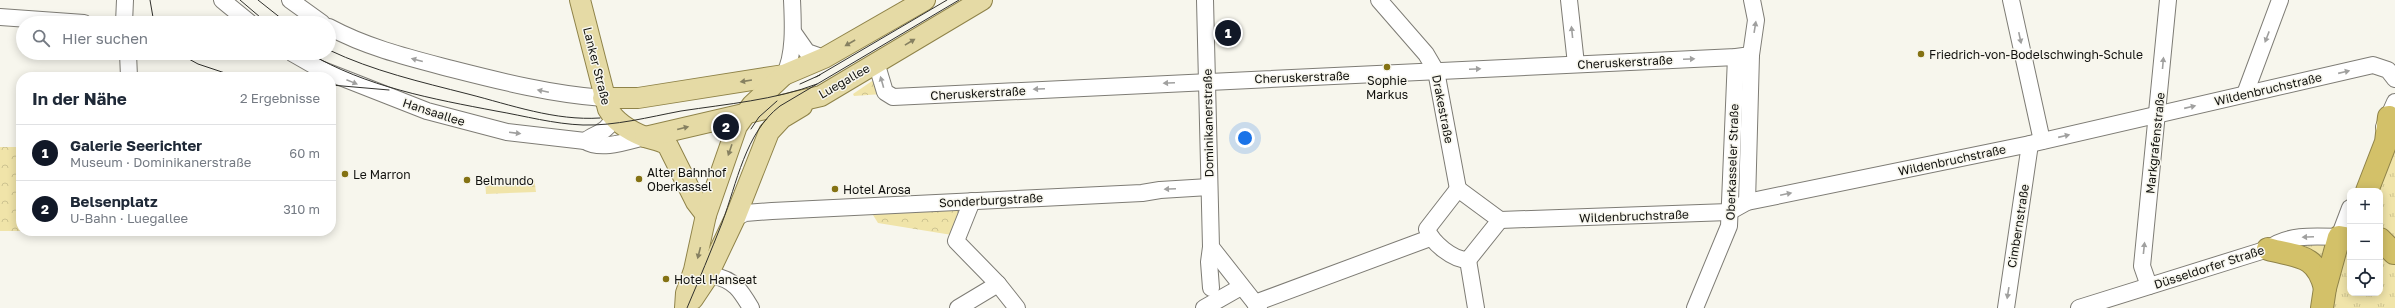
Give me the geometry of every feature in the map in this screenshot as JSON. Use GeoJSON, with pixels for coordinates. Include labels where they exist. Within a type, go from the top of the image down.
{"type":"FeatureCollection","features":[{"type":"Feature","properties":{"kind":"highway"},"geometry":{"type":"LineString","coordinates":[[2368,188],[2386,142],[2392,110]]}},
{"type":"Feature","properties":{"kind":"highway"},"geometry":{"type":"LineString","coordinates":[[2323,298],[2345,238]]}},
{"type":"Feature","properties":{"kind":"highway"},"geometry":{"type":"LineString","coordinates":[[2268,249],[2291,253],[2309,260],[2320,274],[2323,298]]}},
{"type":"Feature","properties":{"kind":"main road","name":"Lanker Straße"},"geometry":{"type":"LineString","coordinates":[[580,0],[604,98],[613,118],[624,126],[645,137],[662,142],[668,146],[696,202],[706,215]]}},
{"type":"Feature","properties":{"kind":"main road"},"geometry":{"type":"LineString","coordinates":[[604,98],[638,98],[784,75],[824,58],[925,0]]}},
{"type":"Feature","properties":{"kind":"main road","name":"Luegallee"},"geometry":{"type":"LineString","coordinates":[[645,137],[821,96],[982,0]]}},
{"type":"Feature","properties":{"kind":"main road"},"geometry":{"type":"LineString","coordinates":[[685,308],[686,293],[696,264],[706,215],[737,126],[744,114],[784,75]]}},
{"type":"Feature","properties":{"kind":"main road"},"geometry":{"type":"LineString","coordinates":[[685,308],[695,297],[705,281],[735,218],[764,143],[776,124],[790,113],[821,96]]}},
{"type":"Feature","properties":{"kind":"street"},"geometry":{"type":"LineString","coordinates":[[124,16],[125,0]]}},
{"type":"Feature","properties":{"kind":"street"},"geometry":{"type":"LineString","coordinates":[[222,0],[241,16]]}},
{"type":"Feature","properties":{"kind":"street"},"geometry":{"type":"LineString","coordinates":[[290,0],[312,16]]}},
{"type":"Feature","properties":{"kind":"street"},"geometry":{"type":"LineString","coordinates":[[784,75],[791,59],[791,40],[793,32],[792,0]]}},
{"type":"Feature","properties":{"kind":"street","name":"Dominikanerstraße"},"geometry":{"type":"LineString","coordinates":[[1205,0],[1211,247],[1209,262],[1211,288]]}},
{"type":"Feature","properties":{"kind":"street","name":"Drakestraße"},"geometry":{"type":"LineString","coordinates":[[1379,0],[1426,54],[1436,71],[1458,189]]}},
{"type":"Feature","properties":{"kind":"street"},"geometry":{"type":"LineString","coordinates":[[1569,0],[1576,64]]}},
{"type":"Feature","properties":{"kind":"street","name":"Oberkasseler Straße"},"geometry":{"type":"LineString","coordinates":[[1695,308],[1729,226],[1735,85],[1743,56],[1756,20],[1752,0]]}},
{"type":"Feature","properties":{"kind":"street","name":"Cimbernstraße"},"geometry":{"type":"LineString","coordinates":[[2006,308],[2036,143],[2011,0]]}},
{"type":"Feature","properties":{"kind":"street","name":"Markgrafenstraße"},"geometry":{"type":"LineString","coordinates":[[2149,286],[2142,266],[2158,115],[2168,0]]}},
{"type":"Feature","properties":{"kind":"street"},"geometry":{"type":"LineString","coordinates":[[2245,94],[2280,0]]}},
{"type":"Feature","properties":{"kind":"street"},"geometry":{"type":"LineString","coordinates":[[0,17],[16,18]]}},
{"type":"Feature","properties":{"kind":"street"},"geometry":{"type":"LineString","coordinates":[[336,30],[376,48],[480,76],[552,93],[604,98]]}},
{"type":"Feature","properties":{"kind":"street"},"geometry":{"type":"LineString","coordinates":[[793,32],[807,52],[824,58]]}},
{"type":"Feature","properties":{"kind":"street","name":"Cheruskerstraße"},"geometry":{"type":"LineString","coordinates":[[876,62],[885,92],[893,97],[1743,56]]}},
{"type":"Feature","properties":{"kind":"street","name":"Oberkasseler Straße"},"geometry":{"type":"LineString","coordinates":[[1743,56],[1748,202]]}},
{"type":"Feature","properties":{"kind":"street"},"geometry":{"type":"LineString","coordinates":[[128,60],[129,72]]}},
{"type":"Feature","properties":{"kind":"street","name":"Hansaallee"},"geometry":{"type":"LineString","coordinates":[[304,60],[327,72]]}},
{"type":"Feature","properties":{"kind":"street","name":"Wildenbruchstraße"},"geometry":{"type":"LineString","coordinates":[[1500,220],[1729,212],[1748,202],[2036,143],[2373,65],[2388,70],[2395,79]]}},
{"type":"Feature","properties":{"kind":"street","name":"Hansaallee"},"geometry":{"type":"LineString","coordinates":[[336,75],[427,112],[507,132],[585,141],[592,145],[645,137]]}},
{"type":"Feature","properties":{"kind":"street"},"geometry":{"type":"LineString","coordinates":[[2358,188],[2392,110]]}},
{"type":"Feature","properties":{"kind":"street"},"geometry":{"type":"LineString","coordinates":[[585,141],[605,131],[613,118]]}},
{"type":"Feature","properties":{"kind":"street","name":"Sonderburgstraße"},"geometry":{"type":"LineString","coordinates":[[735,218],[745,213],[772,210],[1142,193],[1160,190],[1209,187]]}},
{"type":"Feature","properties":{"kind":"street"},"geometry":{"type":"LineString","coordinates":[[747,188],[761,205],[772,210]]}},
{"type":"Feature","properties":{"kind":"street"},"geometry":{"type":"LineString","coordinates":[[1468,260],[1460,260],[1430,238],[1427,229],[1458,189],[1500,220],[1468,260],[1476,308]]}},
{"type":"Feature","properties":{"kind":"street"},"geometry":{"type":"LineString","coordinates":[[972,201],[956,242],[998,284],[1017,308]]}},
{"type":"Feature","properties":{"kind":"street"},"geometry":{"type":"LineString","coordinates":[[2345,238],[2347,224]]}},
{"type":"Feature","properties":{"kind":"street","name":"Düsseldorfer Straße"},"geometry":{"type":"LineString","coordinates":[[2079,308],[2268,249],[2278,241],[2301,237],[2345,238]]}},
{"type":"Feature","properties":{"kind":"street"},"geometry":{"type":"LineString","coordinates":[[1211,247],[1241,287],[1257,305],[1430,238]]}},
{"type":"Feature","properties":{"kind":"street"},"geometry":{"type":"LineString","coordinates":[[705,281],[713,276],[730,281],[739,287],[750,308]]}},
{"type":"Feature","properties":{"kind":"street"},"geometry":{"type":"LineString","coordinates":[[958,308],[998,284]]}},
{"type":"Feature","properties":{"kind":"street"},"geometry":{"type":"LineString","coordinates":[[1204,308],[1241,287]]}},
{"type":"Feature","properties":{"kind":"green space"},"geometry":{"type":"Polygon","coordinates":[[[875,79],[882,94],[854,96],[853,94],[875,79]]]}},
{"type":"Feature","properties":{"kind":"green space"},"geometry":{"type":"Polygon","coordinates":[[[2395,115],[2395,308],[2328,308],[2347,243],[2347,296],[2383,296],[2383,188],[2366,188],[2395,115]]]}},
{"type":"Feature","properties":{"kind":"green space"},"geometry":{"type":"Polygon","coordinates":[[[0,147],[16,147],[16,231],[0,231],[0,147]]]}},
{"type":"Feature","properties":{"kind":"green space"},"geometry":{"type":"Polygon","coordinates":[[[534,178],[536,192],[486,194],[485,180],[534,178]]]}},
{"type":"Feature","properties":{"kind":"green space"},"geometry":{"type":"Polygon","coordinates":[[[962,207],[952,235],[878,223],[873,215],[877,211],[962,207]]]}},
{"type":"Feature","properties":{"kind":"green space"},"geometry":{"type":"Polygon","coordinates":[[[2304,243],[2327,244],[2325,265],[2302,251],[2304,243]]]}},
{"type":"Feature","properties":{"kind":"tram line"},"geometry":{"type":"LineString","coordinates":[[150,0],[153,16]]}},
{"type":"Feature","properties":{"kind":"tram line"},"geometry":{"type":"LineString","coordinates":[[240,0],[259,16]]}},
{"type":"Feature","properties":{"kind":"tram line"},"geometry":{"type":"LineString","coordinates":[[258,0],[278,16]]}},
{"type":"Feature","properties":{"kind":"tram line"},"geometry":{"type":"LineString","coordinates":[[816,77],[947,0]]}},
{"type":"Feature","properties":{"kind":"tram line"},"geometry":{"type":"LineString","coordinates":[[687,308],[722,223],[750,144],[768,117],[780,106],[959,0]]}},
{"type":"Feature","properties":{"kind":"tram line"},"geometry":{"type":"LineString","coordinates":[[336,53],[363,64],[397,75],[533,111],[566,117],[600,118]]}},
{"type":"Feature","properties":{"kind":"tram line"},"geometry":{"type":"LineString","coordinates":[[191,60],[222,72]]}},
{"type":"Feature","properties":{"kind":"tram line"},"geometry":{"type":"LineString","coordinates":[[322,60],[353,75],[377,83],[448,102],[540,120],[583,125],[620,123],[681,111],[768,98],[817,84]]}},
{"type":"Feature","properties":{"kind":"tram line"},"geometry":{"type":"LineString","coordinates":[[800,84],[820,75]]}},
{"type":"Feature","properties":{"kind":"tram line"},"geometry":{"type":"LineString","coordinates":[[336,85],[389,90]]}},
{"type":"Feature","properties":{"kind":"tram line"},"geometry":{"type":"LineString","coordinates":[[751,129],[759,117],[777,101]]}},
{"type":"Feature","properties":{"kind":"place","name":"Galerie Seerichter"},"geometry":{"type":"Point","coordinates":[1228,33]}},
{"type":"Feature","properties":{"kind":"place","name":"Friedrich-von-Bodelschwingh-Schule"},"geometry":{"type":"Point","coordinates":[1921,54]}},
{"type":"Feature","properties":{"kind":"place","name":"Sophie Markus"},"geometry":{"type":"Point","coordinates":[1387,67]}},
{"type":"Feature","properties":{"kind":"place","name":"Belsenplatz"},"geometry":{"type":"Point","coordinates":[726,127]}},
{"type":"Feature","properties":{"kind":"place","name":"Le Marron"},"geometry":{"type":"Point","coordinates":[345,174]}},
{"type":"Feature","properties":{"kind":"place","name":"Alter Bahnhof Oberkassel"},"geometry":{"type":"Point","coordinates":[639,179]}},
{"type":"Feature","properties":{"kind":"place","name":"Belmundo"},"geometry":{"type":"Point","coordinates":[467,180]}},
{"type":"Feature","properties":{"kind":"place","name":"Hotel Arosa"},"geometry":{"type":"Point","coordinates":[835,189]}},
{"type":"Feature","properties":{"kind":"place","name":"Hotel Hanseat"},"geometry":{"type":"Point","coordinates":[666,279]}}]}
